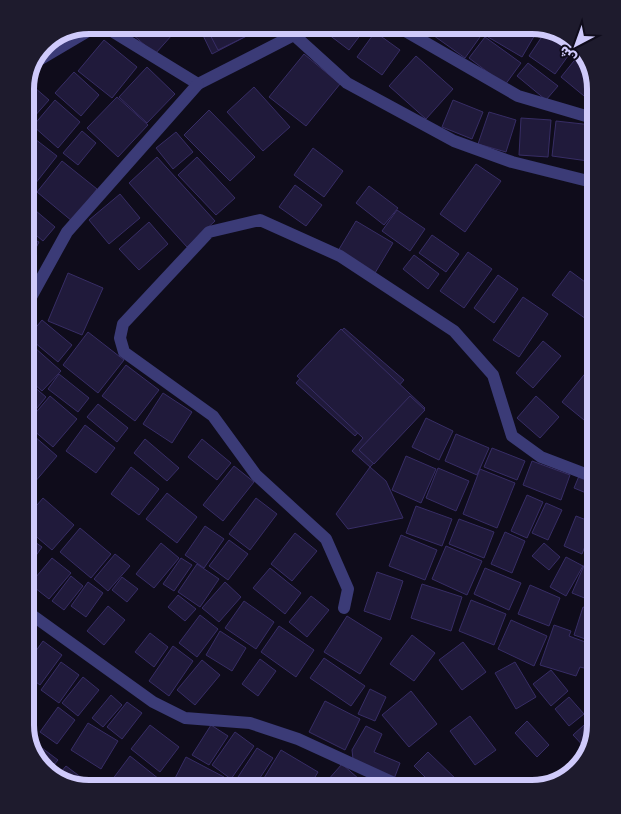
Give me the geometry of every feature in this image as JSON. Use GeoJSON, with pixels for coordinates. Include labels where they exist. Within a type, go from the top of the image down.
{"type":"FeatureCollection","features":[{"type":"Feature","properties":{"kind":"street"},"geometry":{"type":"LineString","coordinates":[[117,34],[198,84]]}},
{"type":"Feature","properties":{"kind":"street"},"geometry":{"type":"LineString","coordinates":[[34,292],[67,232],[198,84],[290,34]]}},
{"type":"Feature","properties":{"kind":"street"},"geometry":{"type":"LineString","coordinates":[[301,34],[347,84],[454,141],[512,162],[587,181]]}},
{"type":"Feature","properties":{"kind":"street"},"geometry":{"type":"LineString","coordinates":[[411,34],[518,96],[587,116]]}},
{"type":"Feature","properties":{"kind":"street"},"geometry":{"type":"LineString","coordinates":[[44,57],[82,35]]}},
{"type":"Feature","properties":{"kind":"street"},"geometry":{"type":"LineString","coordinates":[[344,608],[348,589],[326,539],[256,475],[213,416],[124,352],[120,338],[123,324],[209,232],[260,220],[340,256],[454,331],[493,375],[512,436],[541,457],[587,475]]}},
{"type":"Feature","properties":{"kind":"street"},"geometry":{"type":"LineString","coordinates":[[34,616],[153,702],[185,718],[250,723],[298,739],[388,780]]}},
{"type":"Feature","properties":{"kind":"building"},"geometry":{"type":"Polygon","coordinates":[[[132,34],[173,34],[155,54],[132,34]]]}},
{"type":"Feature","properties":{"kind":"building"},"geometry":{"type":"Polygon","coordinates":[[[202,34],[251,34],[212,54],[202,34]]]}},
{"type":"Feature","properties":{"kind":"building"},"geometry":{"type":"Polygon","coordinates":[[[210,34],[251,34],[218,50],[210,34]]]}},
{"type":"Feature","properties":{"kind":"building"},"geometry":{"type":"Polygon","coordinates":[[[328,34],[361,34],[349,50],[328,34]]]}},
{"type":"Feature","properties":{"kind":"building"},"geometry":{"type":"Polygon","coordinates":[[[374,34],[378,34],[400,50],[382,75],[357,57],[374,34]]]}},
{"type":"Feature","properties":{"kind":"building"},"geometry":{"type":"Polygon","coordinates":[[[431,34],[476,34],[480,37],[465,58],[431,34]]]}},
{"type":"Feature","properties":{"kind":"building"},"geometry":{"type":"Polygon","coordinates":[[[490,34],[535,34],[522,57],[488,37],[490,34]]]}},
{"type":"Feature","properties":{"kind":"building"},"geometry":{"type":"Polygon","coordinates":[[[543,35],[551,37],[551,70],[558,70],[555,74],[529,56],[543,35]]]}},
{"type":"Feature","properties":{"kind":"building"},"geometry":{"type":"Polygon","coordinates":[[[485,37],[521,63],[505,85],[469,58],[485,37]]]}},
{"type":"Feature","properties":{"kind":"building"},"geometry":{"type":"Polygon","coordinates":[[[104,40],[137,67],[112,98],[78,71],[104,40]]]}},
{"type":"Feature","properties":{"kind":"building"},"geometry":{"type":"Polygon","coordinates":[[[304,54],[340,84],[306,126],[269,97],[304,54]]]}},
{"type":"Feature","properties":{"kind":"building"},"geometry":{"type":"Polygon","coordinates":[[[416,56],[453,89],[426,119],[389,86],[416,56]]]}},
{"type":"Feature","properties":{"kind":"building"},"geometry":{"type":"Polygon","coordinates":[[[528,63],[558,86],[546,100],[517,76],[528,63]]]}},
{"type":"Feature","properties":{"kind":"building"},"geometry":{"type":"Polygon","coordinates":[[[147,67],[175,94],[147,123],[119,97],[147,67]]]}},
{"type":"Feature","properties":{"kind":"building"},"geometry":{"type":"Polygon","coordinates":[[[567,70],[584,70],[587,98],[561,77],[567,70]]]}},
{"type":"Feature","properties":{"kind":"building"},"geometry":{"type":"Polygon","coordinates":[[[74,72],[99,95],[81,116],[55,93],[74,72]]]}},
{"type":"Feature","properties":{"kind":"building"},"geometry":{"type":"Polygon","coordinates":[[[34,87],[49,100],[34,117],[34,87]]]}},
{"type":"Feature","properties":{"kind":"building"},"geometry":{"type":"Polygon","coordinates":[[[254,87],[290,127],[263,151],[227,112],[254,87]]]}},
{"type":"Feature","properties":{"kind":"building"},"geometry":{"type":"Polygon","coordinates":[[[117,97],[148,125],[118,157],[87,128],[117,97]]]}},
{"type":"Feature","properties":{"kind":"building"},"geometry":{"type":"Polygon","coordinates":[[[55,100],[80,122],[58,148],[34,125],[55,100]]]}},
{"type":"Feature","properties":{"kind":"building"},"geometry":{"type":"Polygon","coordinates":[[[453,100],[483,112],[472,139],[442,127],[453,100]]]}},
{"type":"Feature","properties":{"kind":"building"},"geometry":{"type":"Polygon","coordinates":[[[209,110],[255,157],[230,181],[184,135],[209,110]]]}},
{"type":"Feature","properties":{"kind":"building"},"geometry":{"type":"Polygon","coordinates":[[[489,112],[516,120],[506,152],[478,144],[489,112]]]}},
{"type":"Feature","properties":{"kind":"building"},"geometry":{"type":"Polygon","coordinates":[[[521,118],[551,120],[548,157],[519,155],[521,118]]]}},
{"type":"Feature","properties":{"kind":"building"},"geometry":{"type":"Polygon","coordinates":[[[556,121],[587,124],[587,161],[552,156],[556,121]]]}},
{"type":"Feature","properties":{"kind":"building"},"geometry":{"type":"Polygon","coordinates":[[[82,131],[96,143],[78,165],[63,153],[82,131]]]}},
{"type":"Feature","properties":{"kind":"building"},"geometry":{"type":"Polygon","coordinates":[[[176,132],[193,152],[173,169],[156,148],[176,132]]]}},
{"type":"Feature","properties":{"kind":"building"},"geometry":{"type":"Polygon","coordinates":[[[34,138],[57,156],[34,183],[34,138]]]}},
{"type":"Feature","properties":{"kind":"building"},"geometry":{"type":"Polygon","coordinates":[[[313,148],[343,171],[324,197],[294,175],[313,148]]]}},
{"type":"Feature","properties":{"kind":"building"},"geometry":{"type":"Polygon","coordinates":[[[157,157],[215,221],[187,247],[129,183],[157,157]]]}},
{"type":"Feature","properties":{"kind":"building"},"geometry":{"type":"Polygon","coordinates":[[[197,157],[235,198],[216,215],[178,175],[197,157]]]}},
{"type":"Feature","properties":{"kind":"building"},"geometry":{"type":"Polygon","coordinates":[[[62,161],[97,189],[72,221],[37,192],[62,161]]]}},
{"type":"Feature","properties":{"kind":"building"},"geometry":{"type":"Polygon","coordinates":[[[476,164],[501,181],[465,232],[440,214],[476,164]]]}},
{"type":"Feature","properties":{"kind":"building"},"geometry":{"type":"Polygon","coordinates":[[[295,185],[322,205],[306,226],[279,207],[295,185]]]}},
{"type":"Feature","properties":{"kind":"building"},"geometry":{"type":"Polygon","coordinates":[[[369,186],[398,208],[384,225],[356,203],[369,186]]]}},
{"type":"Feature","properties":{"kind":"building"},"geometry":{"type":"Polygon","coordinates":[[[120,194],[140,218],[109,244],[89,220],[120,194]]]}},
{"type":"Feature","properties":{"kind":"building"},"geometry":{"type":"Polygon","coordinates":[[[34,209],[55,227],[43,241],[34,234],[34,209]]]}},
{"type":"Feature","properties":{"kind":"building"},"geometry":{"type":"Polygon","coordinates":[[[397,210],[425,229],[410,251],[382,231],[397,210]]]}},
{"type":"Feature","properties":{"kind":"building"},"geometry":{"type":"Polygon","coordinates":[[[356,221],[393,243],[375,273],[338,251],[356,221]]]}},
{"type":"Feature","properties":{"kind":"building"},"geometry":{"type":"Polygon","coordinates":[[[149,222],[168,244],[139,270],[119,249],[149,222]]]}},
{"type":"Feature","properties":{"kind":"building"},"geometry":{"type":"Polygon","coordinates":[[[432,235],[459,254],[446,272],[419,253],[432,235]]]}},
{"type":"Feature","properties":{"kind":"building"},"geometry":{"type":"Polygon","coordinates":[[[34,240],[39,242],[34,252],[34,240]]]}},
{"type":"Feature","properties":{"kind":"building"},"geometry":{"type":"Polygon","coordinates":[[[468,252],[492,269],[464,308],[440,291],[468,252]]]}},
{"type":"Feature","properties":{"kind":"building"},"geometry":{"type":"Polygon","coordinates":[[[414,255],[439,274],[428,289],[403,269],[414,255]]]}},
{"type":"Feature","properties":{"kind":"building"},"geometry":{"type":"Polygon","coordinates":[[[570,271],[587,283],[587,320],[552,295],[570,271]]]}},
{"type":"Feature","properties":{"kind":"building"},"geometry":{"type":"Polygon","coordinates":[[[68,273],[103,288],[82,335],[48,321],[68,273]]]}},
{"type":"Feature","properties":{"kind":"building"},"geometry":{"type":"Polygon","coordinates":[[[498,275],[518,289],[494,323],[474,308],[498,275]]]}},
{"type":"Feature","properties":{"kind":"building"},"geometry":{"type":"Polygon","coordinates":[[[523,297],[548,314],[519,357],[493,340],[523,297]]]}},
{"type":"Feature","properties":{"kind":"building"},"geometry":{"type":"Polygon","coordinates":[[[42,320],[72,345],[58,362],[34,342],[34,330],[42,320]]]}},
{"type":"Feature","properties":{"kind":"building"},"geometry":{"type":"Polygon","coordinates":[[[344,328],[404,380],[355,436],[296,383],[344,328]]]}},
{"type":"Feature","properties":{"kind":"building"},"geometry":{"type":"Polygon","coordinates":[[[341,329],[425,408],[370,467],[352,451],[363,438],[297,376],[341,329]]]}},
{"type":"Feature","properties":{"kind":"building"},"geometry":{"type":"Polygon","coordinates":[[[88,332],[124,360],[98,393],[63,365],[88,332]]]}},
{"type":"Feature","properties":{"kind":"building"},"geometry":{"type":"Polygon","coordinates":[[[543,341],[561,356],[533,388],[516,373],[543,341]]]}},
{"type":"Feature","properties":{"kind":"building"},"geometry":{"type":"Polygon","coordinates":[[[34,347],[61,371],[42,391],[34,384],[34,347]]]}},
{"type":"Feature","properties":{"kind":"building"},"geometry":{"type":"Polygon","coordinates":[[[126,365],[159,390],[135,421],[102,396],[126,365]]]}},
{"type":"Feature","properties":{"kind":"building"},"geometry":{"type":"Polygon","coordinates":[[[587,371],[587,416],[584,420],[562,402],[587,371]]]}},
{"type":"Feature","properties":{"kind":"building"},"geometry":{"type":"Polygon","coordinates":[[[59,374],[89,398],[78,412],[48,389],[59,374]]]}},
{"type":"Feature","properties":{"kind":"building"},"geometry":{"type":"Polygon","coordinates":[[[34,387],[46,397],[34,412],[34,387]]]}},
{"type":"Feature","properties":{"kind":"building"},"geometry":{"type":"Polygon","coordinates":[[[163,393],[192,412],[172,443],[143,424],[163,393]]]}},
{"type":"Feature","properties":{"kind":"building"},"geometry":{"type":"Polygon","coordinates":[[[50,396],[77,419],[53,447],[34,431],[34,415],[50,396]]]}},
{"type":"Feature","properties":{"kind":"building"},"geometry":{"type":"Polygon","coordinates":[[[410,396],[425,410],[374,464],[359,450],[410,396]]]}},
{"type":"Feature","properties":{"kind":"building"},"geometry":{"type":"Polygon","coordinates":[[[536,396],[559,417],[540,438],[517,418],[536,396]]]}},
{"type":"Feature","properties":{"kind":"building"},"geometry":{"type":"Polygon","coordinates":[[[98,404],[128,428],[117,442],[87,417],[98,404]]]}},
{"type":"Feature","properties":{"kind":"building"},"geometry":{"type":"Polygon","coordinates":[[[426,418],[453,431],[439,460],[412,447],[426,418]]]}},
{"type":"Feature","properties":{"kind":"building"},"geometry":{"type":"Polygon","coordinates":[[[85,425],[115,448],[96,473],[66,451],[85,425]]]}},
{"type":"Feature","properties":{"kind":"building"},"geometry":{"type":"Polygon","coordinates":[[[456,434],[489,448],[477,475],[445,461],[456,434]]]}},
{"type":"Feature","properties":{"kind":"building"},"geometry":{"type":"Polygon","coordinates":[[[34,436],[57,456],[34,483],[34,436]]]}},
{"type":"Feature","properties":{"kind":"building"},"geometry":{"type":"Polygon","coordinates":[[[145,439],[179,468],[167,481],[134,453],[145,439]]]}},
{"type":"Feature","properties":{"kind":"building"},"geometry":{"type":"Polygon","coordinates":[[[202,439],[231,463],[217,480],[188,457],[202,439]]]}},
{"type":"Feature","properties":{"kind":"building"},"geometry":{"type":"Polygon","coordinates":[[[492,448],[525,461],[517,480],[484,467],[492,448]]]}},
{"type":"Feature","properties":{"kind":"building"},"geometry":{"type":"Polygon","coordinates":[[[406,456],[436,469],[421,503],[392,490],[406,456]]]}},
{"type":"Feature","properties":{"kind":"building"},"geometry":{"type":"Polygon","coordinates":[[[532,461],[570,475],[561,500],[523,485],[532,461]]]}},
{"type":"Feature","properties":{"kind":"building"},"geometry":{"type":"Polygon","coordinates":[[[234,466],[254,482],[223,521],[203,505],[234,466]]]}},
{"type":"Feature","properties":{"kind":"building"},"geometry":{"type":"Polygon","coordinates":[[[131,467],[159,489],[139,515],[111,494],[131,467]]]}},
{"type":"Feature","properties":{"kind":"building"},"geometry":{"type":"Polygon","coordinates":[[[370,467],[386,481],[403,518],[348,529],[336,514],[370,467]]]}},
{"type":"Feature","properties":{"kind":"building"},"geometry":{"type":"Polygon","coordinates":[[[438,468],[469,481],[456,511],[426,498],[438,468]]]}},
{"type":"Feature","properties":{"kind":"building"},"geometry":{"type":"Polygon","coordinates":[[[480,469],[515,483],[497,528],[463,514],[480,469]]]}},
{"type":"Feature","properties":{"kind":"building"},"geometry":{"type":"Polygon","coordinates":[[[579,476],[587,480],[587,493],[574,488],[579,476]]]}},
{"type":"Feature","properties":{"kind":"building"},"geometry":{"type":"Polygon","coordinates":[[[167,493],[197,517],[177,543],[146,519],[167,493]]]}},
{"type":"Feature","properties":{"kind":"building"},"geometry":{"type":"Polygon","coordinates":[[[527,495],[543,502],[527,538],[511,531],[527,495]]]}},
{"type":"Feature","properties":{"kind":"building"},"geometry":{"type":"Polygon","coordinates":[[[43,498],[74,525],[52,550],[34,535],[34,508],[43,498]]]}},
{"type":"Feature","properties":{"kind":"building"},"geometry":{"type":"Polygon","coordinates":[[[256,498],[277,514],[250,550],[229,534],[256,498]]]}},
{"type":"Feature","properties":{"kind":"building"},"geometry":{"type":"Polygon","coordinates":[[[546,503],[562,510],[548,540],[532,533],[546,503]]]}},
{"type":"Feature","properties":{"kind":"building"},"geometry":{"type":"Polygon","coordinates":[[[416,506],[452,519],[442,546],[406,533],[416,506]]]}},
{"type":"Feature","properties":{"kind":"building"},"geometry":{"type":"Polygon","coordinates":[[[576,516],[587,520],[587,541],[582,554],[564,546],[576,516]]]}},
{"type":"Feature","properties":{"kind":"building"},"geometry":{"type":"Polygon","coordinates":[[[459,519],[494,532],[484,558],[449,544],[459,519]]]}},
{"type":"Feature","properties":{"kind":"building"},"geometry":{"type":"Polygon","coordinates":[[[205,526],[224,539],[204,568],[185,555],[205,526]]]}},
{"type":"Feature","properties":{"kind":"building"},"geometry":{"type":"Polygon","coordinates":[[[80,528],[111,554],[91,578],[60,552],[80,528]]]}},
{"type":"Feature","properties":{"kind":"building"},"geometry":{"type":"Polygon","coordinates":[[[505,532],[525,541],[512,573],[491,564],[505,532]]]}},
{"type":"Feature","properties":{"kind":"building"},"geometry":{"type":"Polygon","coordinates":[[[295,533],[317,551],[292,581],[271,564],[295,533]]]}},
{"type":"Feature","properties":{"kind":"building"},"geometry":{"type":"Polygon","coordinates":[[[401,535],[437,550],[425,580],[389,566],[401,535]]]}},
{"type":"Feature","properties":{"kind":"building"},"geometry":{"type":"Polygon","coordinates":[[[229,540],[248,554],[228,580],[209,566],[229,540]]]}},
{"type":"Feature","properties":{"kind":"building"},"geometry":{"type":"Polygon","coordinates":[[[34,541],[42,547],[34,558],[34,541]]]}},
{"type":"Feature","properties":{"kind":"building"},"geometry":{"type":"Polygon","coordinates":[[[161,543],[179,558],[154,588],[136,574],[161,543]]]}},
{"type":"Feature","properties":{"kind":"building"},"geometry":{"type":"Polygon","coordinates":[[[544,543],[560,557],[549,570],[532,556],[544,543]]]}},
{"type":"Feature","properties":{"kind":"building"},"geometry":{"type":"Polygon","coordinates":[[[446,546],[482,561],[467,595],[432,579],[446,546]]]}},
{"type":"Feature","properties":{"kind":"building"},"geometry":{"type":"Polygon","coordinates":[[[115,554],[130,566],[108,591],[94,579],[115,554]]]}},
{"type":"Feature","properties":{"kind":"building"},"geometry":{"type":"Polygon","coordinates":[[[566,557],[583,566],[566,596],[550,587],[566,557]]]}},
{"type":"Feature","properties":{"kind":"building"},"geometry":{"type":"Polygon","coordinates":[[[52,558],[71,573],[49,599],[34,587],[34,579],[52,558]]]}},
{"type":"Feature","properties":{"kind":"building"},"geometry":{"type":"Polygon","coordinates":[[[181,558],[192,565],[174,591],[163,584],[181,558]]]}},
{"type":"Feature","properties":{"kind":"building"},"geometry":{"type":"Polygon","coordinates":[[[586,561],[587,561],[587,599],[572,593],[586,561]]]}},
{"type":"Feature","properties":{"kind":"building"},"geometry":{"type":"Polygon","coordinates":[[[197,564],[219,579],[200,607],[178,592],[197,564]]]}},
{"type":"Feature","properties":{"kind":"building"},"geometry":{"type":"Polygon","coordinates":[[[270,568],[301,593],[285,614],[253,588],[270,568]]]}},
{"type":"Feature","properties":{"kind":"building"},"geometry":{"type":"Polygon","coordinates":[[[485,568],[521,583],[509,610],[474,594],[485,568]]]}},
{"type":"Feature","properties":{"kind":"building"},"geometry":{"type":"Polygon","coordinates":[[[377,572],[403,581],[390,620],[364,611],[377,572]]]}},
{"type":"Feature","properties":{"kind":"building"},"geometry":{"type":"Polygon","coordinates":[[[71,576],[83,586],[64,610],[52,601],[71,576]]]}},
{"type":"Feature","properties":{"kind":"building"},"geometry":{"type":"Polygon","coordinates":[[[122,577],[138,589],[127,602],[112,590],[122,577]]]}},
{"type":"Feature","properties":{"kind":"building"},"geometry":{"type":"Polygon","coordinates":[[[88,582],[103,593],[86,617],[71,606],[88,582]]]}},
{"type":"Feature","properties":{"kind":"building"},"geometry":{"type":"Polygon","coordinates":[[[225,582],[241,597],[219,622],[202,608],[225,582]]]}},
{"type":"Feature","properties":{"kind":"building"},"geometry":{"type":"Polygon","coordinates":[[[422,584],[462,597],[451,631],[411,618],[422,584]]]}},
{"type":"Feature","properties":{"kind":"building"},"geometry":{"type":"Polygon","coordinates":[[[530,585],[560,598],[549,626],[518,614],[530,585]]]}},
{"type":"Feature","properties":{"kind":"building"},"geometry":{"type":"Polygon","coordinates":[[[178,595],[196,609],[185,621],[168,607],[178,595]]]}},
{"type":"Feature","properties":{"kind":"building"},"geometry":{"type":"Polygon","coordinates":[[[311,596],[329,610],[307,637],[289,622],[311,596]]]}},
{"type":"Feature","properties":{"kind":"building"},"geometry":{"type":"Polygon","coordinates":[[[471,600],[506,614],[494,645],[459,631],[471,600]]]}},
{"type":"Feature","properties":{"kind":"building"},"geometry":{"type":"Polygon","coordinates":[[[244,601],[274,622],[256,649],[225,628],[244,601]]]}},
{"type":"Feature","properties":{"kind":"building"},"geometry":{"type":"Polygon","coordinates":[[[108,606],[125,620],[104,645],[87,631],[108,606]]]}},
{"type":"Feature","properties":{"kind":"building"},"geometry":{"type":"Polygon","coordinates":[[[583,607],[587,608],[587,640],[574,635],[583,607]]]}},
{"type":"Feature","properties":{"kind":"building"},"geometry":{"type":"Polygon","coordinates":[[[200,615],[218,629],[197,657],[179,643],[200,615]]]}},
{"type":"Feature","properties":{"kind":"building"},"geometry":{"type":"Polygon","coordinates":[[[347,616],[382,638],[360,674],[324,652],[347,616]]]}},
{"type":"Feature","properties":{"kind":"building"},"geometry":{"type":"Polygon","coordinates":[[[511,620],[547,636],[534,666],[498,649],[511,620]]]}},
{"type":"Feature","properties":{"kind":"building"},"geometry":{"type":"Polygon","coordinates":[[[554,625],[571,631],[569,636],[587,643],[587,669],[580,667],[576,676],[540,665],[554,625]]]}},
{"type":"Feature","properties":{"kind":"building"},"geometry":{"type":"Polygon","coordinates":[[[279,626],[314,650],[296,677],[261,652],[279,626]]]}},
{"type":"Feature","properties":{"kind":"building"},"geometry":{"type":"Polygon","coordinates":[[[220,631],[246,648],[232,671],[206,655],[220,631]]]}},
{"type":"Feature","properties":{"kind":"building"},"geometry":{"type":"Polygon","coordinates":[[[150,633],[168,647],[154,667],[135,652],[150,633]]]}},
{"type":"Feature","properties":{"kind":"building"},"geometry":{"type":"Polygon","coordinates":[[[412,635],[435,653],[414,681],[390,664],[412,635]]]}},
{"type":"Feature","properties":{"kind":"building"},"geometry":{"type":"Polygon","coordinates":[[[43,641],[62,655],[40,685],[34,681],[34,654],[43,641]]]}},
{"type":"Feature","properties":{"kind":"building"},"geometry":{"type":"Polygon","coordinates":[[[463,642],[486,672],[462,690],[439,660],[463,642]]]}},
{"type":"Feature","properties":{"kind":"building"},"geometry":{"type":"Polygon","coordinates":[[[173,646],[193,661],[169,696],[149,681],[173,646]]]}},
{"type":"Feature","properties":{"kind":"building"},"geometry":{"type":"Polygon","coordinates":[[[324,658],[365,686],[351,706],[310,678],[324,658]]]}},
{"type":"Feature","properties":{"kind":"building"},"geometry":{"type":"Polygon","coordinates":[[[260,659],[276,671],[258,696],[242,684],[260,659]]]}},
{"type":"Feature","properties":{"kind":"building"},"geometry":{"type":"Polygon","coordinates":[[[202,660],[220,675],[195,705],[177,690],[202,660]]]}},
{"type":"Feature","properties":{"kind":"building"},"geometry":{"type":"Polygon","coordinates":[[[61,662],[79,675],[59,703],[41,690],[61,662]]]}},
{"type":"Feature","properties":{"kind":"building"},"geometry":{"type":"Polygon","coordinates":[[[515,662],[536,697],[516,709],[495,673],[515,662]]]}},
{"type":"Feature","properties":{"kind":"building"},"geometry":{"type":"Polygon","coordinates":[[[551,670],[568,691],[551,706],[533,684],[551,670]]]}},
{"type":"Feature","properties":{"kind":"building"},"geometry":{"type":"Polygon","coordinates":[[[83,677],[99,690],[78,716],[62,703],[83,677]]]}},
{"type":"Feature","properties":{"kind":"building"},"geometry":{"type":"Polygon","coordinates":[[[370,689],[386,697],[375,721],[358,714],[370,689]]]}},
{"type":"Feature","properties":{"kind":"building"},"geometry":{"type":"Polygon","coordinates":[[[411,691],[437,724],[409,747],[382,715],[411,691]]]}},
{"type":"Feature","properties":{"kind":"building"},"geometry":{"type":"Polygon","coordinates":[[[111,695],[122,705],[103,727],[92,718],[111,695]]]}},
{"type":"Feature","properties":{"kind":"building"},"geometry":{"type":"Polygon","coordinates":[[[569,697],[584,714],[569,726],[555,709],[569,697]]]}},
{"type":"Feature","properties":{"kind":"building"},"geometry":{"type":"Polygon","coordinates":[[[325,701],[360,719],[345,750],[309,732],[325,701]]]}},
{"type":"Feature","properties":{"kind":"building"},"geometry":{"type":"Polygon","coordinates":[[[127,702],[142,713],[122,739],[107,727],[127,702]]]}},
{"type":"Feature","properties":{"kind":"building"},"geometry":{"type":"Polygon","coordinates":[[[58,707],[75,720],[57,744],[40,732],[58,707]]]}},
{"type":"Feature","properties":{"kind":"building"},"geometry":{"type":"Polygon","coordinates":[[[470,716],[496,750],[475,765],[450,731],[470,716]]]}},
{"type":"Feature","properties":{"kind":"building"},"geometry":{"type":"Polygon","coordinates":[[[527,721],[549,745],[537,757],[515,733],[527,721]]]}},
{"type":"Feature","properties":{"kind":"building"},"geometry":{"type":"Polygon","coordinates":[[[88,723],[118,741],[101,769],[71,750],[88,723]]]}},
{"type":"Feature","properties":{"kind":"building"},"geometry":{"type":"Polygon","coordinates":[[[150,725],[179,747],[160,772],[131,749],[150,725]]]}},
{"type":"Feature","properties":{"kind":"building"},"geometry":{"type":"Polygon","coordinates":[[[211,725],[228,736],[209,765],[192,755],[211,725]]]}},
{"type":"Feature","properties":{"kind":"building"},"geometry":{"type":"Polygon","coordinates":[[[584,725],[587,728],[583,746],[573,735],[584,725]]]}},
{"type":"Feature","properties":{"kind":"building"},"geometry":{"type":"Polygon","coordinates":[[[366,726],[382,734],[374,752],[400,763],[394,779],[353,759],[352,750],[366,726]]]}},
{"type":"Feature","properties":{"kind":"building"},"geometry":{"type":"Polygon","coordinates":[[[235,732],[254,746],[231,779],[212,765],[235,732]]]}},
{"type":"Feature","properties":{"kind":"building"},"geometry":{"type":"Polygon","coordinates":[[[42,748],[58,760],[53,767],[40,751],[42,748]]]}},
{"type":"Feature","properties":{"kind":"building"},"geometry":{"type":"Polygon","coordinates":[[[257,748],[273,758],[259,780],[243,780],[238,777],[257,748]]]}},
{"type":"Feature","properties":{"kind":"building"},"geometry":{"type":"Polygon","coordinates":[[[281,750],[318,772],[313,780],[263,780],[281,750]]]}},
{"type":"Feature","properties":{"kind":"building"},"geometry":{"type":"Polygon","coordinates":[[[428,752],[457,780],[428,780],[414,766],[428,752]]]}},
{"type":"Feature","properties":{"kind":"building"},"geometry":{"type":"Polygon","coordinates":[[[130,756],[160,780],[112,780],[130,756]]]}},
{"type":"Feature","properties":{"kind":"building"},"geometry":{"type":"Polygon","coordinates":[[[186,757],[224,777],[222,780],[174,780],[186,757]]]}},
{"type":"Feature","properties":{"kind":"building"},"geometry":{"type":"Polygon","coordinates":[[[342,764],[360,780],[328,780],[342,764]]]}},
{"type":"Feature","properties":{"kind":"building"},"geometry":{"type":"Polygon","coordinates":[[[66,766],[82,778],[81,780],[60,773],[66,766]]]}}]}
